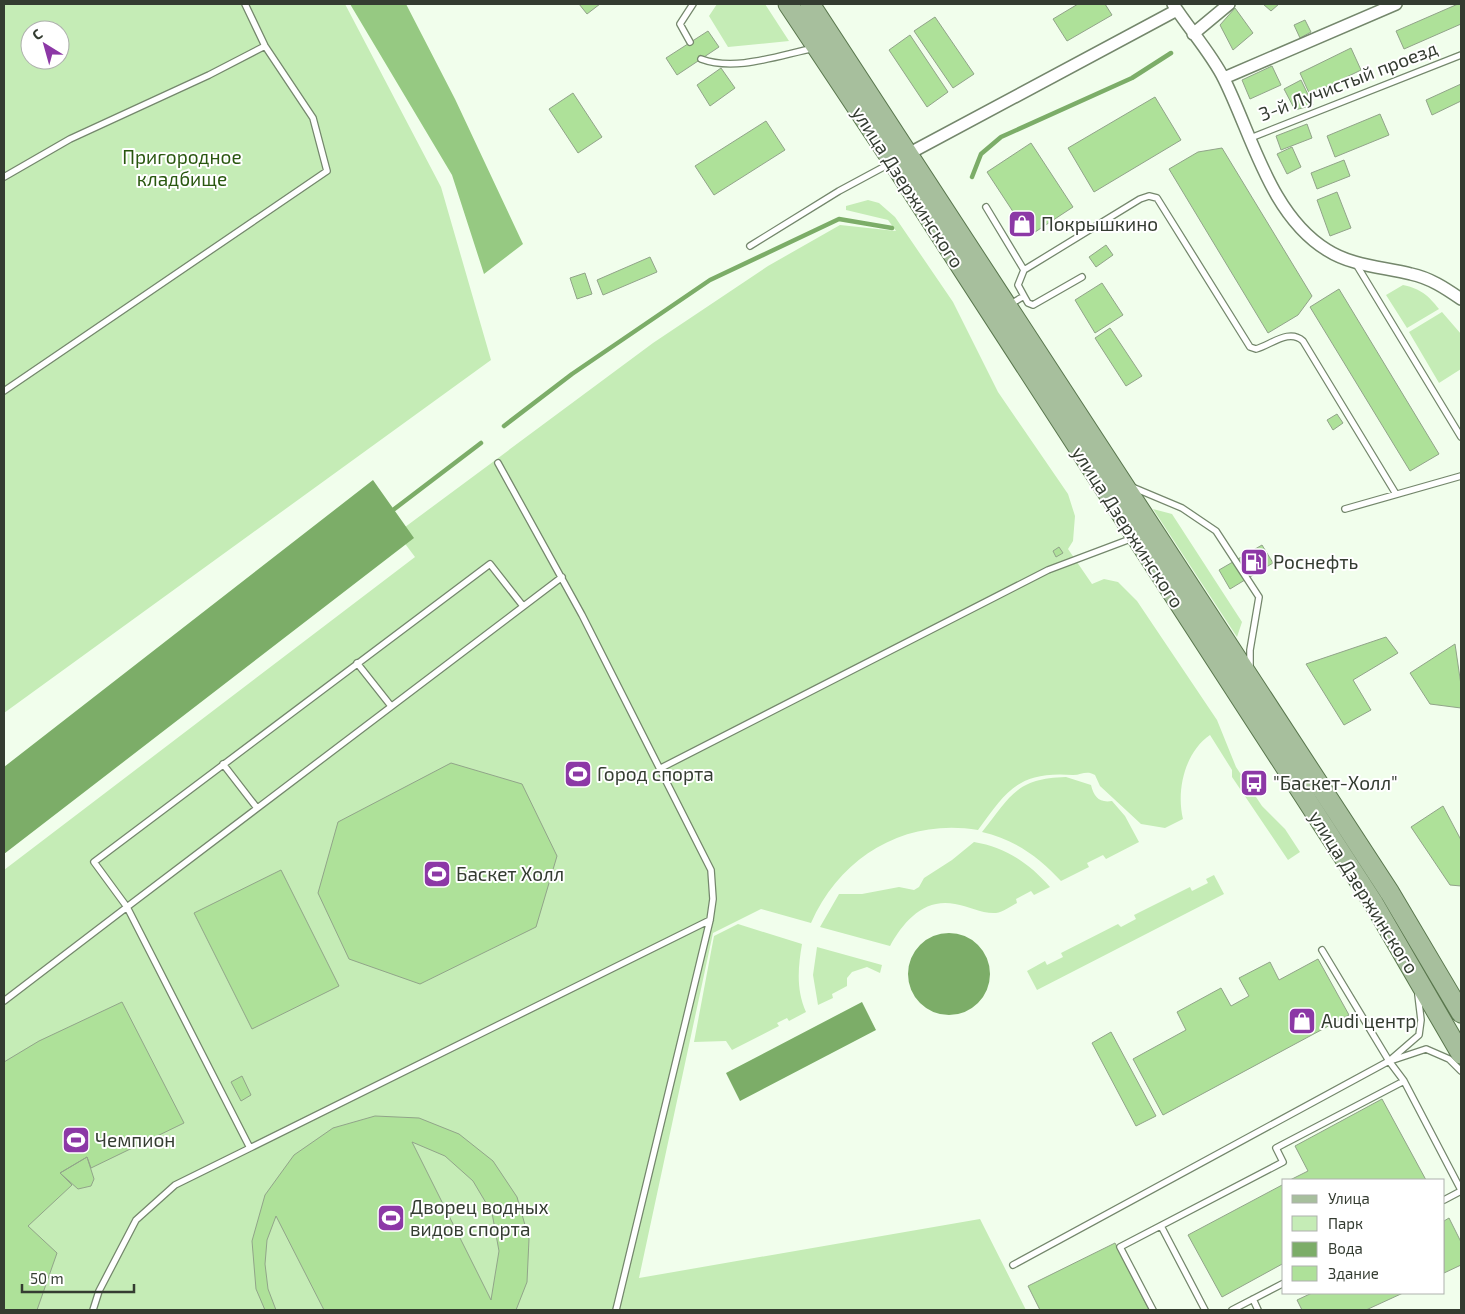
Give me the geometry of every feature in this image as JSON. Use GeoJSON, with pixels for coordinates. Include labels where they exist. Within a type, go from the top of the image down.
{"type":"FeatureCollection","features":[{"type":"Feature","properties":{"kind":"main road","name":"улица Дзержинского"},"geometry":{"type":"LineString","coordinates":[[788,4],[817,48],[900,158],[1006,306],[1122,483],[1144,534],[1250,680],[1390,893],[1461,1012]]}},
{"type":"Feature","properties":{"kind":"main road","name":"улица Дзержинского"},"geometry":{"type":"LineString","coordinates":[[810,4],[900,158],[1144,534],[1402,951],[1461,1054]]}},
{"type":"Feature","properties":{"kind":"street"},"geometry":{"type":"LineString","coordinates":[[1193,34],[1229,4]]}},
{"type":"Feature","properties":{"kind":"street"},"geometry":{"type":"LineString","coordinates":[[1224,78],[1384,6],[1396,4]]}},
{"type":"Feature","properties":{"kind":"street"},"geometry":{"type":"LineString","coordinates":[[900,158],[1175,7]]}},
{"type":"Feature","properties":{"kind":"street","name":"3-й Лучистый проезд"},"geometry":{"type":"LineString","coordinates":[[1175,7],[1224,78],[1248,139],[1271,183],[1290,214],[1308,235],[1327,250],[1355,262],[1412,274],[1438,283],[1461,299]]}},
{"type":"Feature","properties":{"kind":"lane"},"geometry":{"type":"LineString","coordinates":[[4,391],[327,171],[313,118],[265,46],[245,4]]}},
{"type":"Feature","properties":{"kind":"lane"},"geometry":{"type":"LineString","coordinates":[[690,42],[680,24],[693,4]]}},
{"type":"Feature","properties":{"kind":"lane"},"geometry":{"type":"LineString","coordinates":[[4,178],[70,139],[209,75],[265,46]]}},
{"type":"Feature","properties":{"kind":"lane"},"geometry":{"type":"LineString","coordinates":[[701,58],[713,63],[736,64],[817,48]]}},
{"type":"Feature","properties":{"kind":"lane","name":"3-й Лучистый проезд"},"geometry":{"type":"LineString","coordinates":[[1248,139],[1461,55]]}},
{"type":"Feature","properties":{"kind":"lane"},"geometry":{"type":"LineString","coordinates":[[750,246],[839,190],[900,158]]}},
{"type":"Feature","properties":{"kind":"lane"},"geometry":{"type":"LineString","coordinates":[[1082,277],[1033,305],[1024,296],[1018,285],[1024,270],[1140,199],[1149,196],[1157,198],[1250,347],[1256,349],[1292,336],[1298,337],[1303,341],[1396,494]]}},
{"type":"Feature","properties":{"kind":"lane"},"geometry":{"type":"LineString","coordinates":[[986,207],[1024,270]]}},
{"type":"Feature","properties":{"kind":"lane"},"geometry":{"type":"LineString","coordinates":[[1355,262],[1461,437]]}},
{"type":"Feature","properties":{"kind":"lane"},"geometry":{"type":"LineString","coordinates":[[1006,306],[1024,296]]}},
{"type":"Feature","properties":{"kind":"lane"},"geometry":{"type":"LineString","coordinates":[[498,463],[562,577],[661,768],[711,870],[713,897],[710,920],[617,1308],[609,1310]]}},
{"type":"Feature","properties":{"kind":"lane"},"geometry":{"type":"LineString","coordinates":[[1345,509],[1461,476]]}},
{"type":"Feature","properties":{"kind":"lane"},"geometry":{"type":"LineString","coordinates":[[1122,483],[1182,508],[1216,531],[1248,580],[1259,597],[1250,650],[1250,680]]}},
{"type":"Feature","properties":{"kind":"lane"},"geometry":{"type":"LineString","coordinates":[[661,768],[1048,570],[1144,534]]}},
{"type":"Feature","properties":{"kind":"lane"},"geometry":{"type":"LineString","coordinates":[[250,1148],[128,907],[94,862],[490,564],[524,606]]}},
{"type":"Feature","properties":{"kind":"lane"},"geometry":{"type":"LineString","coordinates":[[4,1001],[562,577]]}},
{"type":"Feature","properties":{"kind":"lane"},"geometry":{"type":"LineString","coordinates":[[357,663],[391,706]]}},
{"type":"Feature","properties":{"kind":"lane"},"geometry":{"type":"LineString","coordinates":[[223,764],[257,808]]}},
{"type":"Feature","properties":{"kind":"lane"},"geometry":{"type":"LineString","coordinates":[[93,1310],[99,1291],[136,1220],[175,1185],[710,920]]}},
{"type":"Feature","properties":{"kind":"lane"},"geometry":{"type":"LineString","coordinates":[[1322,950],[1389,1061],[1404,1082],[1461,1190],[1445,1199]]}},
{"type":"Feature","properties":{"kind":"lane"},"geometry":{"type":"LineString","coordinates":[[1389,1061],[1419,1036],[1421,1020],[1420,1001],[1402,951]]}},
{"type":"Feature","properties":{"kind":"lane"},"geometry":{"type":"LineString","coordinates":[[1013,1265],[1389,1061],[1426,1049],[1449,1059],[1461,1071]]}},
{"type":"Feature","properties":{"kind":"lane"},"geometry":{"type":"LineString","coordinates":[[1153,1310],[1120,1247],[1283,1162],[1276,1148],[1404,1082]]}},
{"type":"Feature","properties":{"kind":"lane"},"geometry":{"type":"LineString","coordinates":[[1161,1226],[1205,1310]]}},
{"type":"Feature","properties":{"kind":"lane"},"geometry":{"type":"LineString","coordinates":[[1232,1310],[1282,1284]]}},
{"type":"Feature","properties":{"kind":"lane"},"geometry":{"type":"LineString","coordinates":[[1253,1300],[1258,1310]]}},
{"type":"Feature","properties":{"kind":"green space","name":"Пригородное кладбище"},"geometry":{"type":"Polygon","coordinates":[[[4,4],[345,4],[441,187],[491,360],[4,713],[4,4]]]}},
{"type":"Feature","properties":{"kind":"green space"},"geometry":{"type":"Polygon","coordinates":[[[717,4],[765,4],[789,41],[728,47],[709,16],[717,4]]]}},
{"type":"Feature","properties":{"kind":"green space","name":"Город спорта"},"geometry":{"type":"Polygon","coordinates":[[[868,200],[879,203],[895,217],[953,302],[998,392],[1068,494],[1075,516],[1073,541],[1068,549],[1092,584],[1104,579],[1118,582],[1137,601],[1217,720],[1236,767],[1262,806],[1285,829],[1300,852],[1288,860],[1232,777],[1232,770],[1210,735],[1194,751],[1184,772],[1181,796],[1183,819],[1165,828],[1141,824],[1100,786],[1095,775],[1086,773],[1039,776],[1016,786],[997,804],[978,830],[951,828],[925,830],[901,836],[878,847],[858,861],[839,879],[824,899],[811,923],[761,909],[713,933],[639,1278],[980,1219],[1026,1310],[4,1310],[4,870],[415,557],[397,533],[653,343],[768,266],[840,225],[896,231],[888,220],[846,210],[846,206],[868,200]]]}},
{"type":"Feature","properties":{"kind":"green space"},"geometry":{"type":"Polygon","coordinates":[[[1403,285],[1424,293],[1439,309],[1407,328],[1386,295],[1403,285]]]}},
{"type":"Feature","properties":{"kind":"green space"},"geometry":{"type":"Polygon","coordinates":[[[1442,312],[1461,334],[1461,369],[1439,383],[1409,332],[1442,312]]]}},
{"type":"Feature","properties":{"kind":"green space"},"geometry":{"type":"Polygon","coordinates":[[[1153,509],[1172,514],[1242,622],[1237,637],[1153,509]]]}},
{"type":"Feature","properties":{"kind":"green space"},"geometry":{"type":"Polygon","coordinates":[[[1066,777],[1091,785],[1094,793],[1100,800],[1112,801],[1125,816],[1139,842],[1106,859],[1103,855],[1087,863],[1089,867],[1061,881],[1044,864],[1025,850],[1005,839],[982,832],[1008,799],[1025,786],[1049,778],[1066,777]]]}},
{"type":"Feature","properties":{"kind":"green space"},"geometry":{"type":"Polygon","coordinates":[[[974,842],[985,844],[1016,857],[1050,887],[1034,895],[1031,891],[1016,899],[1017,903],[996,913],[944,903],[925,908],[909,920],[890,946],[820,927],[839,894],[862,894],[899,887],[914,890],[919,887],[924,878],[952,860],[974,842]]]}},
{"type":"Feature","properties":{"kind":"green space"},"geometry":{"type":"Polygon","coordinates":[[[1214,875],[1224,894],[1037,990],[1027,971],[1045,961],[1047,965],[1063,957],[1061,953],[1118,924],[1121,927],[1136,919],[1134,915],[1190,887],[1192,891],[1208,883],[1206,879],[1214,875]]]}},
{"type":"Feature","properties":{"kind":"green space"},"geometry":{"type":"Polygon","coordinates":[[[738,924],[802,944],[799,987],[806,1012],[789,1021],[787,1018],[777,1023],[779,1026],[732,1050],[726,1041],[694,1042],[714,936],[738,924]]]}},
{"type":"Feature","properties":{"kind":"green space"},"geometry":{"type":"Polygon","coordinates":[[[817,947],[882,965],[880,973],[867,967],[852,972],[847,978],[847,986],[832,994],[833,998],[818,1005],[813,975],[817,947]]]}},
{"type":"Feature","properties":{"kind":"shaded area"},"geometry":{"type":"Polygon","coordinates":[[[350,4],[406,4],[455,99],[523,244],[484,274],[452,175],[350,4]]]}},
{"type":"Feature","properties":{"kind":"water"},"geometry":{"type":"Polygon","coordinates":[[[373,480],[414,538],[4,854],[4,767],[373,480]]]}},
{"type":"Feature","properties":{"kind":"water"},"geometry":{"type":"Polygon","coordinates":[[[949,933],[965,936],[978,945],[987,958],[990,974],[987,990],[978,1003],[965,1012],[949,1015],[933,1012],[920,1003],[911,990],[908,974],[911,958],[920,945],[933,936],[949,933]]]}},
{"type":"Feature","properties":{"kind":"water"},"geometry":{"type":"Polygon","coordinates":[[[862,1002],[876,1030],[740,1101],[726,1073],[862,1002]]]}},
{"type":"Feature","properties":{"kind":"building"},"geometry":{"type":"Polygon","coordinates":[[[579,4],[600,4],[587,14],[579,4]]]}},
{"type":"Feature","properties":{"kind":"building"},"geometry":{"type":"Polygon","coordinates":[[[1078,4],[1105,4],[1112,15],[1067,41],[1053,19],[1078,4]]]}},
{"type":"Feature","properties":{"kind":"building"},"geometry":{"type":"Polygon","coordinates":[[[1263,4],[1279,4],[1271,11],[1263,4]]]}},
{"type":"Feature","properties":{"kind":"building"},"geometry":{"type":"Polygon","coordinates":[[[1461,4],[1461,24],[1404,49],[1396,31],[1461,4]]]}},
{"type":"Feature","properties":{"kind":"building"},"geometry":{"type":"Polygon","coordinates":[[[1235,8],[1253,33],[1233,50],[1220,25],[1235,8]]]}},
{"type":"Feature","properties":{"kind":"building"},"geometry":{"type":"Polygon","coordinates":[[[935,17],[974,74],[953,88],[914,31],[935,17]]]}},
{"type":"Feature","properties":{"kind":"building"},"geometry":{"type":"Polygon","coordinates":[[[1305,20],[1311,32],[1300,38],[1294,25],[1305,20]]]}},
{"type":"Feature","properties":{"kind":"building"},"geometry":{"type":"Polygon","coordinates":[[[708,31],[719,47],[677,75],[666,58],[708,31]]]}},
{"type":"Feature","properties":{"kind":"building"},"geometry":{"type":"Polygon","coordinates":[[[910,35],[948,92],[927,107],[889,50],[910,35]]]}},
{"type":"Feature","properties":{"kind":"building"},"geometry":{"type":"Polygon","coordinates":[[[1351,48],[1361,70],[1310,95],[1300,73],[1351,48]]]}},
{"type":"Feature","properties":{"kind":"building"},"geometry":{"type":"Polygon","coordinates":[[[1272,66],[1281,85],[1250,99],[1242,80],[1272,66]]]}},
{"type":"Feature","properties":{"kind":"building"},"geometry":{"type":"Polygon","coordinates":[[[721,68],[735,88],[710,106],[697,85],[721,68]]]}},
{"type":"Feature","properties":{"kind":"building"},"geometry":{"type":"Polygon","coordinates":[[[1301,80],[1313,105],[1295,110],[1284,89],[1301,80]]]}},
{"type":"Feature","properties":{"kind":"building"},"geometry":{"type":"Polygon","coordinates":[[[1461,84],[1461,101],[1432,115],[1426,100],[1461,84]]]}},
{"type":"Feature","properties":{"kind":"building"},"geometry":{"type":"Polygon","coordinates":[[[573,93],[602,137],[578,153],[549,109],[573,93]]]}},
{"type":"Feature","properties":{"kind":"building"},"geometry":{"type":"Polygon","coordinates":[[[1155,97],[1181,140],[1094,192],[1068,148],[1155,97]]]}},
{"type":"Feature","properties":{"kind":"building"},"geometry":{"type":"Polygon","coordinates":[[[1380,114],[1389,135],[1335,157],[1327,136],[1380,114]]]}},
{"type":"Feature","properties":{"kind":"building"},"geometry":{"type":"Polygon","coordinates":[[[766,121],[785,150],[714,195],[695,166],[766,121]]]}},
{"type":"Feature","properties":{"kind":"building"},"geometry":{"type":"Polygon","coordinates":[[[1307,124],[1312,138],[1281,150],[1276,136],[1307,124]]]}},
{"type":"Feature","properties":{"kind":"building"},"geometry":{"type":"Polygon","coordinates":[[[1031,143],[1073,207],[1029,236],[987,172],[1031,143]]]}},
{"type":"Feature","properties":{"kind":"building"},"geometry":{"type":"Polygon","coordinates":[[[1292,147],[1301,167],[1287,174],[1277,154],[1292,147]]]}},
{"type":"Feature","properties":{"kind":"building"},"geometry":{"type":"Polygon","coordinates":[[[1222,148],[1312,296],[1298,315],[1268,333],[1169,169],[1198,152],[1222,148]]]}},
{"type":"Feature","properties":{"kind":"building"},"geometry":{"type":"Polygon","coordinates":[[[1344,160],[1350,176],[1317,189],[1311,173],[1344,160]]]}},
{"type":"Feature","properties":{"kind":"building"},"geometry":{"type":"Polygon","coordinates":[[[1337,192],[1351,228],[1330,236],[1317,200],[1337,192]]]}},
{"type":"Feature","properties":{"kind":"building"},"geometry":{"type":"Polygon","coordinates":[[[1106,245],[1113,255],[1096,267],[1089,257],[1106,245]]]}},
{"type":"Feature","properties":{"kind":"building"},"geometry":{"type":"Polygon","coordinates":[[[650,257],[657,272],[603,295],[597,280],[650,257]]]}},
{"type":"Feature","properties":{"kind":"building"},"geometry":{"type":"Polygon","coordinates":[[[585,273],[592,294],[577,299],[570,278],[585,273]]]}},
{"type":"Feature","properties":{"kind":"building"},"geometry":{"type":"Polygon","coordinates":[[[1102,283],[1123,315],[1095,333],[1075,300],[1102,283]]]}},
{"type":"Feature","properties":{"kind":"building"},"geometry":{"type":"Polygon","coordinates":[[[1339,289],[1439,454],[1410,471],[1310,307],[1339,289]]]}},
{"type":"Feature","properties":{"kind":"building"},"geometry":{"type":"Polygon","coordinates":[[[1110,328],[1142,376],[1126,386],[1095,338],[1110,328]]]}},
{"type":"Feature","properties":{"kind":"building"},"geometry":{"type":"Polygon","coordinates":[[[1337,414],[1343,423],[1333,430],[1327,420],[1337,414]]]}},
{"type":"Feature","properties":{"kind":"building"},"geometry":{"type":"Polygon","coordinates":[[[1262,545],[1273,563],[1230,589],[1219,570],[1262,545]]]}},
{"type":"Feature","properties":{"kind":"building"},"geometry":{"type":"Polygon","coordinates":[[[1059,547],[1063,553],[1056,557],[1053,551],[1059,547]]]}},
{"type":"Feature","properties":{"kind":"building"},"geometry":{"type":"Polygon","coordinates":[[[1386,637],[1398,653],[1353,680],[1371,710],[1344,725],[1306,664],[1386,637]]]}},
{"type":"Feature","properties":{"kind":"building"},"geometry":{"type":"Polygon","coordinates":[[[1455,644],[1461,685],[1461,708],[1430,704],[1410,673],[1455,644]]]}},
{"type":"Feature","properties":{"kind":"building","name":"Баскет Холл"},"geometry":{"type":"Polygon","coordinates":[[[451,763],[522,784],[557,856],[536,927],[420,984],[349,959],[318,893],[338,822],[451,763]]]}},
{"type":"Feature","properties":{"kind":"building"},"geometry":{"type":"Polygon","coordinates":[[[1443,806],[1461,840],[1461,886],[1450,885],[1411,827],[1443,806]]]}},
{"type":"Feature","properties":{"kind":"building"},"geometry":{"type":"Polygon","coordinates":[[[281,870],[339,986],[252,1029],[194,913],[281,870]]]}},
{"type":"Feature","properties":{"kind":"building"},"geometry":{"type":"Polygon","coordinates":[[[1318,959],[1349,1015],[1163,1115],[1133,1059],[1186,1030],[1177,1012],[1221,988],[1231,1006],[1249,996],[1239,978],[1270,962],[1279,980],[1318,959]]]}},
{"type":"Feature","properties":{"kind":"building","name":"Чемпион"},"geometry":{"type":"Polygon","coordinates":[[[122,1002],[184,1123],[91,1168],[87,1157],[60,1173],[72,1185],[28,1226],[57,1253],[37,1310],[4,1310],[4,1062],[39,1041],[122,1002]]]}},
{"type":"Feature","properties":{"kind":"building"},"geometry":{"type":"Polygon","coordinates":[[[1111,1032],[1156,1116],[1136,1126],[1092,1043],[1111,1032]]]}},
{"type":"Feature","properties":{"kind":"building"},"geometry":{"type":"Polygon","coordinates":[[[242,1076],[251,1095],[241,1101],[231,1082],[242,1076]]]}},
{"type":"Feature","properties":{"kind":"building"},"geometry":{"type":"Polygon","coordinates":[[[1382,1099],[1425,1179],[1292,1179],[1308,1171],[1295,1146],[1382,1099]]]}},
{"type":"Feature","properties":{"kind":"building","name":"Дворец водных видов спорта"},"geometry":{"type":"Polygon","coordinates":[[[375,1116],[419,1118],[459,1134],[493,1161],[517,1197],[529,1239],[527,1282],[516,1310],[324,1310],[276,1216],[267,1240],[265,1264],[268,1289],[276,1310],[265,1310],[256,1289],[252,1241],[265,1195],[294,1155],[333,1128],[375,1116]],[[412,1142],[491,1300],[499,1251],[492,1213],[473,1181],[445,1156],[412,1142]]]}},
{"type":"Feature","properties":{"kind":"building"},"geometry":{"type":"Polygon","coordinates":[[[87,1157],[94,1179],[91,1186],[78,1189],[60,1173],[87,1157]]]}},
{"type":"Feature","properties":{"kind":"building"},"geometry":{"type":"Polygon","coordinates":[[[1282,1185],[1282,1264],[1222,1297],[1188,1235],[1282,1185]]]}},
{"type":"Feature","properties":{"kind":"building"},"geometry":{"type":"Polygon","coordinates":[[[1449,1218],[1461,1242],[1461,1265],[1445,1273],[1445,1220],[1449,1218]]]}},
{"type":"Feature","properties":{"kind":"building"},"geometry":{"type":"Polygon","coordinates":[[[1115,1243],[1149,1310],[1040,1310],[1028,1286],[1115,1243]]]}},
{"type":"Feature","properties":{"kind":"building"},"geometry":{"type":"Polygon","coordinates":[[[1310,1294],[1401,1294],[1366,1310],[1302,1310],[1297,1300],[1310,1294]]]}},
{"type":"Feature","properties":{"kind":"waterway"},"geometry":{"type":"LineString","coordinates":[[972,177],[981,154],[1001,137],[1132,78],[1171,53]]}},
{"type":"Feature","properties":{"kind":"waterway"},"geometry":{"type":"LineString","coordinates":[[504,426],[572,374],[710,280],[839,219],[892,228]]}},
{"type":"Feature","properties":{"kind":"waterway"},"geometry":{"type":"LineString","coordinates":[[393,510],[481,443]]}},
{"type":"Feature","properties":{"kind":"place","name":"Покрышкино"},"geometry":{"type":"Point","coordinates":[1022,224]}},
{"type":"Feature","properties":{"kind":"place","name":"Роснефть"},"geometry":{"type":"Point","coordinates":[1254,562]}},
{"type":"Feature","properties":{"kind":"place","name":"Город спорта"},"geometry":{"type":"Point","coordinates":[578,774]}},
{"type":"Feature","properties":{"kind":"place","name":"\"Баскет-Холл\""},"geometry":{"type":"Point","coordinates":[1254,783]}},
{"type":"Feature","properties":{"kind":"place","name":"Баскет Холл"},"geometry":{"type":"Point","coordinates":[437,874]}},
{"type":"Feature","properties":{"kind":"place","name":"Audi центр"},"geometry":{"type":"Point","coordinates":[1302,1021]}},
{"type":"Feature","properties":{"kind":"place","name":"Чемпион"},"geometry":{"type":"Point","coordinates":[76,1140]}},
{"type":"Feature","properties":{"kind":"place","name":"Дворец водных видов спорта"},"geometry":{"type":"Point","coordinates":[391,1218]}}]}
